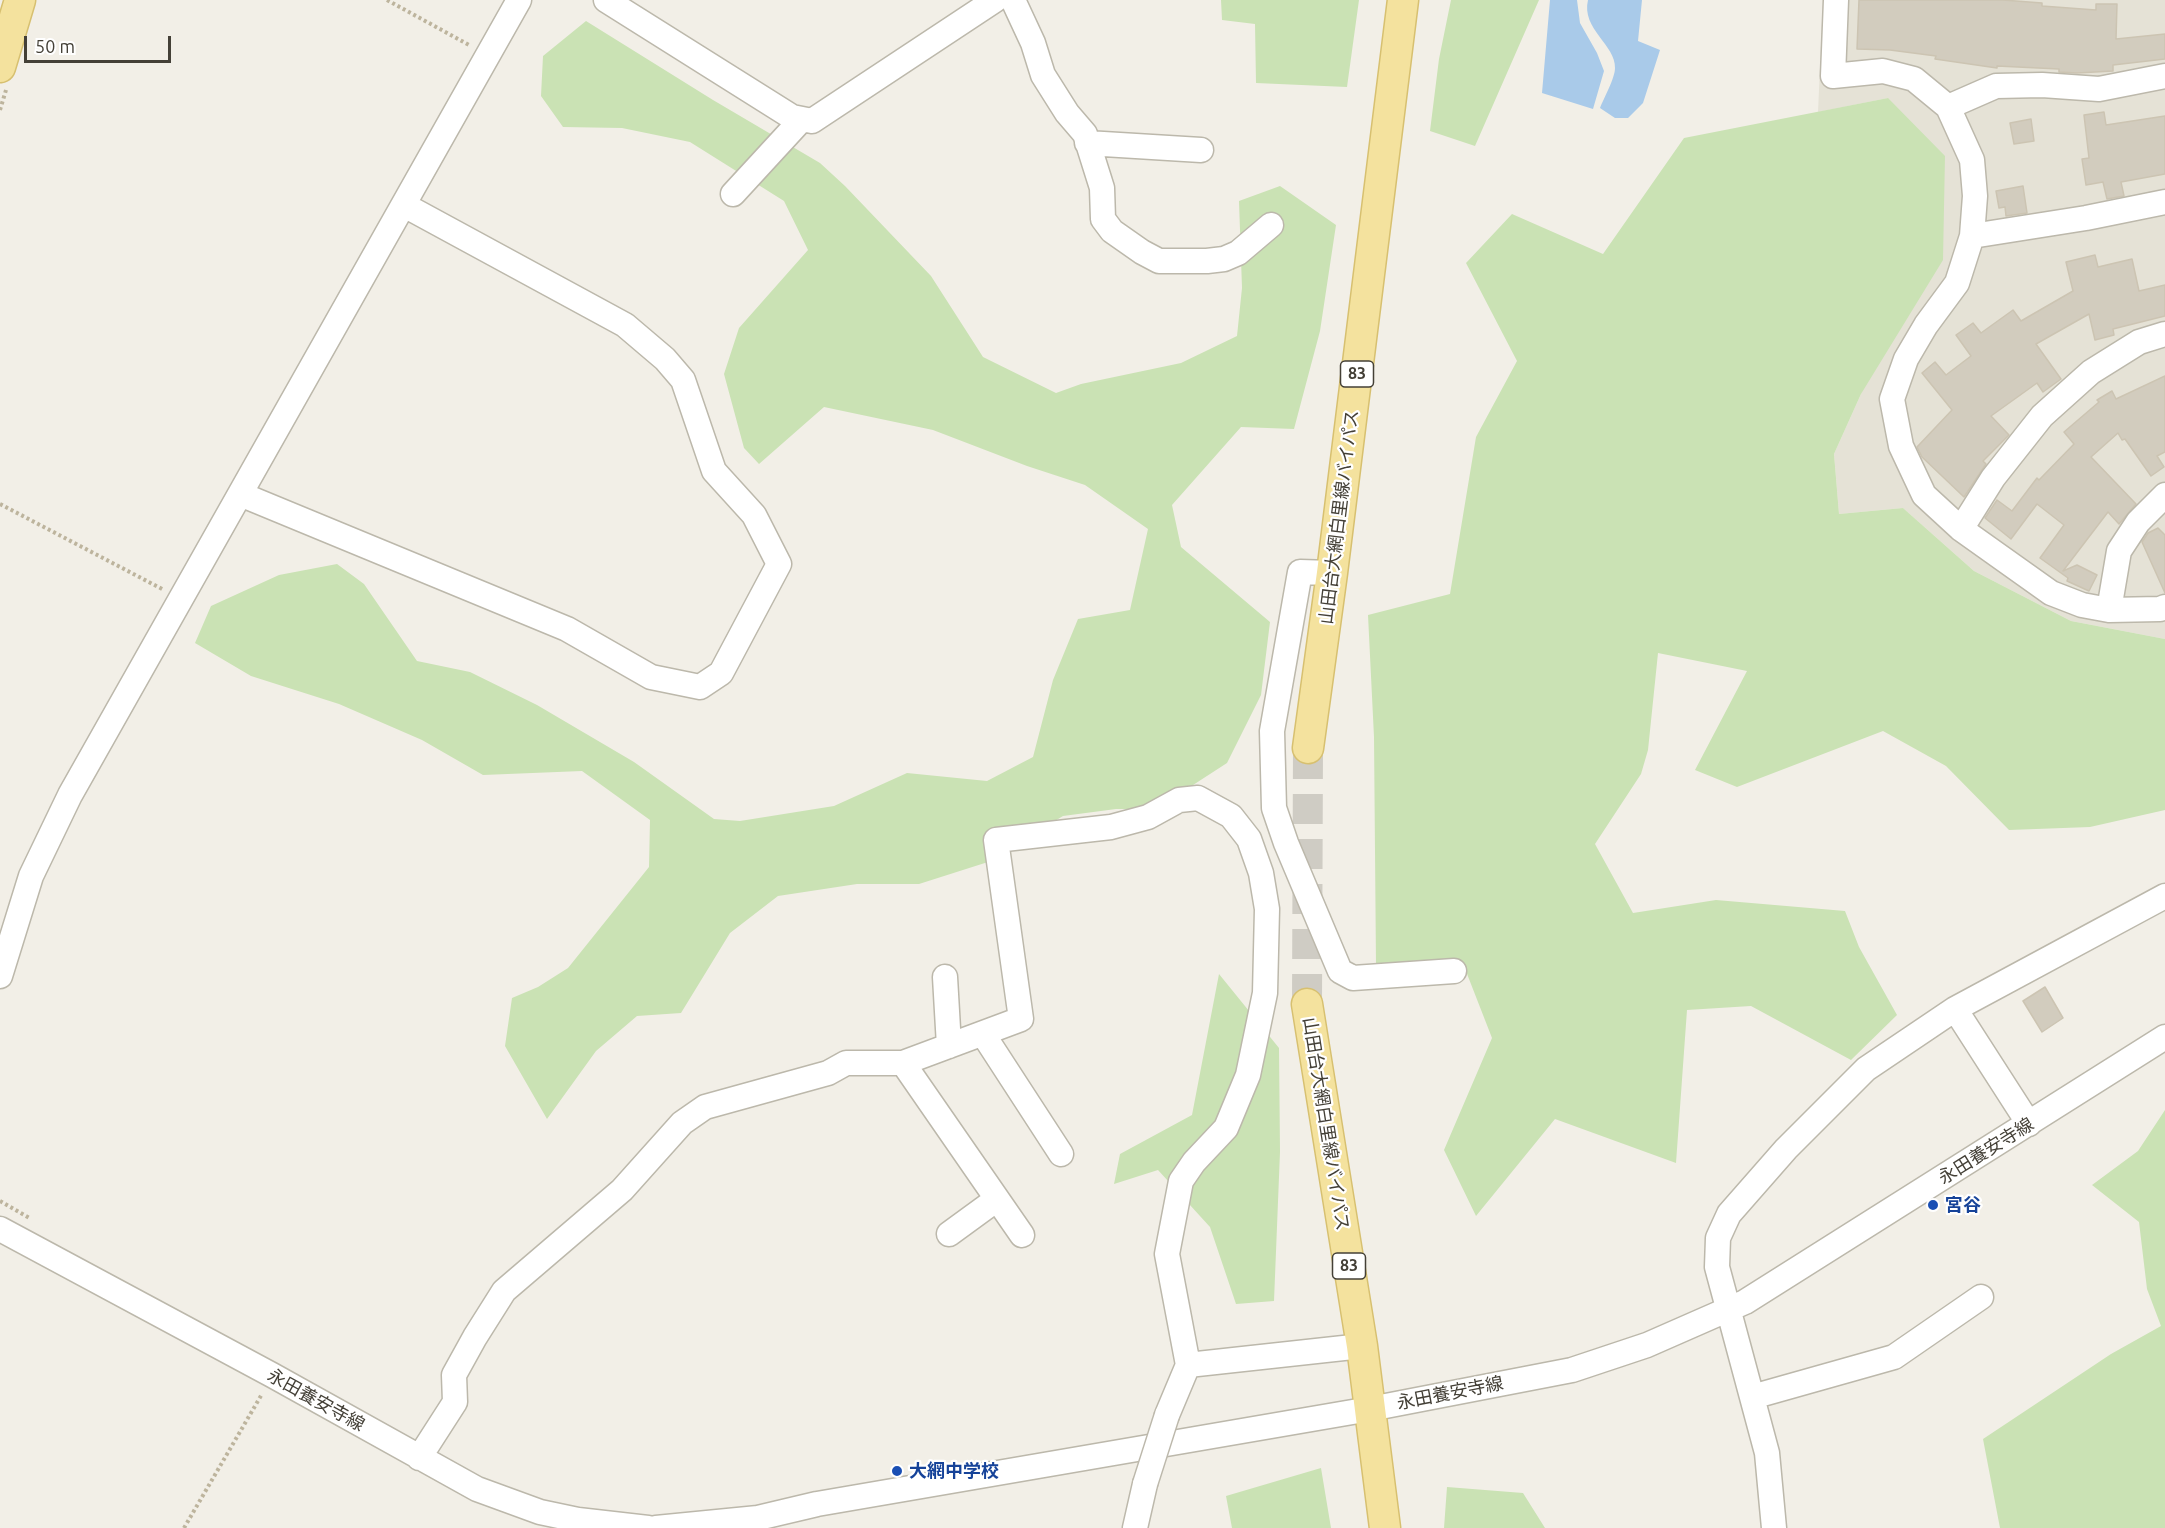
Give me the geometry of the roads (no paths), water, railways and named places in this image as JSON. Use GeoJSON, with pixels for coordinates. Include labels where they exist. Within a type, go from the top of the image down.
{"type":"FeatureCollection","features":[{"type":"Feature","properties":{"kind":"main road"},"geometry":{"type":"LineString","coordinates":[[0,67],[20,0]]}},
{"type":"Feature","properties":{"kind":"main road","name":"山田台大網白里線バイパス"},"geometry":{"type":"LineString","coordinates":[[1308,748],[1403,0]]}},
{"type":"Feature","properties":{"kind":"main road","name":"山田台大網白里線バイパス"},"geometry":{"type":"LineString","coordinates":[[1307,1004],[1362,1346],[1385,1528]]}},
{"type":"Feature","properties":{"kind":"street"},"geometry":{"type":"LineString","coordinates":[[0,976],[31,876],[66,805],[519,0]]}},
{"type":"Feature","properties":{"kind":"street"},"geometry":{"type":"LineString","coordinates":[[606,0],[792,117],[812,121],[995,0]]}},
{"type":"Feature","properties":{"kind":"street"},"geometry":{"type":"LineString","coordinates":[[1013,0],[1033,43],[1043,75],[1067,113],[1085,134],[1102,188],[1103,219],[1112,231],[1159,261],[1207,261],[1238,253],[1272,225]]}},
{"type":"Feature","properties":{"kind":"street"},"geometry":{"type":"LineString","coordinates":[[1836,0],[1833,76],[1883,71],[1914,79],[1947,106],[1972,160],[1975,196],[1972,236],[1957,283],[1926,325],[1906,359],[1892,399],[1901,446],[1924,495],[1961,529],[2051,593],[2082,605],[2109,610],[2165,607]]}},
{"type":"Feature","properties":{"kind":"street"},"geometry":{"type":"LineString","coordinates":[[1947,106],[1996,86],[2042,85],[2098,89],[2165,76]]}},
{"type":"Feature","properties":{"kind":"street"},"geometry":{"type":"LineString","coordinates":[[733,194],[802,119]]}},
{"type":"Feature","properties":{"kind":"street"},"geometry":{"type":"LineString","coordinates":[[1088,143],[1201,150]]}},
{"type":"Feature","properties":{"kind":"street"},"geometry":{"type":"LineString","coordinates":[[1972,236],[2086,218],[2165,202]]}},
{"type":"Feature","properties":{"kind":"street"},"geometry":{"type":"LineString","coordinates":[[240,494],[567,628],[651,677],[700,687],[721,673],[779,564],[754,514],[714,471],[683,380],[665,359],[625,325],[404,205]]}},
{"type":"Feature","properties":{"kind":"street"},"geometry":{"type":"LineString","coordinates":[[1961,529],[1993,478],[2042,416],[2091,372],[2139,342],[2165,334]]}},
{"type":"Feature","properties":{"kind":"street"},"geometry":{"type":"LineString","coordinates":[[2109,610],[2119,551],[2138,522],[2165,495]]}},
{"type":"Feature","properties":{"kind":"street"},"geometry":{"type":"LineString","coordinates":[[1332,573],[1300,572],[1272,731],[1274,808],[1286,843],[1340,970],[1353,978],[1454,971]]}},
{"type":"Feature","properties":{"kind":"street"},"geometry":{"type":"LineString","coordinates":[[419,1458],[455,1402],[454,1375],[504,1292],[622,1190],[682,1124],[705,1107],[828,1073],[846,1064],[903,1064],[1022,1019],[996,840],[1111,827],[1148,817],[1179,800],[1198,798],[1231,816],[1249,839],[1261,873],[1267,909],[1265,993],[1248,1075],[1226,1128],[1194,1162],[1181,1181],[1167,1254],[1188,1365],[1167,1415],[1145,1484],[1135,1528]]}},
{"type":"Feature","properties":{"kind":"street"},"geometry":{"type":"LineString","coordinates":[[1774,1528],[1767,1453],[1717,1267],[1718,1238],[1729,1214],[1786,1149],[1866,1069],[1955,1009],[2165,896]]}},
{"type":"Feature","properties":{"kind":"street"},"geometry":{"type":"LineString","coordinates":[[945,977],[949,1047]]}},
{"type":"Feature","properties":{"kind":"street"},"geometry":{"type":"LineString","coordinates":[[1955,1009],[2029,1124]]}},
{"type":"Feature","properties":{"kind":"street"},"geometry":{"type":"LineString","coordinates":[[983,1034],[1061,1154]]}},
{"type":"Feature","properties":{"kind":"street","name":"永田養安寺線"},"geometry":{"type":"LineString","coordinates":[[657,1528],[760,1523],[816,1504],[1370,1408],[1572,1370],[1647,1344],[1729,1310],[1756,1295],[2165,1037]]}},
{"type":"Feature","properties":{"kind":"street"},"geometry":{"type":"LineString","coordinates":[[903,1064],[1022,1235]]}},
{"type":"Feature","properties":{"kind":"street"},"geometry":{"type":"LineString","coordinates":[[949,1234],[997,1199]]}},
{"type":"Feature","properties":{"kind":"street","name":"永田養安寺線"},"geometry":{"type":"LineString","coordinates":[[0,1228],[477,1489],[540,1512],[578,1520],[648,1528]]}},
{"type":"Feature","properties":{"kind":"street"},"geometry":{"type":"LineString","coordinates":[[1752,1397],[1894,1357],[1981,1297]]}},
{"type":"Feature","properties":{"kind":"street"},"geometry":{"type":"LineString","coordinates":[[1188,1365],[1362,1346]]}},
{"type":"Feature","properties":{"kind":"water"},"geometry":{"type":"Polygon","coordinates":[[[1550,0],[1577,0],[1580,23],[1604,71],[1593,109],[1542,93],[1550,0]]]}},
{"type":"Feature","properties":{"kind":"water"},"geometry":{"type":"Polygon","coordinates":[[[1588,0],[1642,0],[1638,41],[1660,50],[1643,103],[1628,118],[1615,118],[1600,108],[1615,68],[1610,52],[1589,20],[1588,0]]]}},
{"type":"Feature","properties":{"kind":"tunnel"},"geometry":{"type":"LineString","coordinates":[[1307,1004],[1308,748]]}},
{"type":"Feature","properties":{"kind":"place","name":"宮谷"},"geometry":{"type":"Point","coordinates":[1933,1205]}},
{"type":"Feature","properties":{"kind":"place","name":"大網中学校"},"geometry":{"type":"Point","coordinates":[897,1471]}}]}
